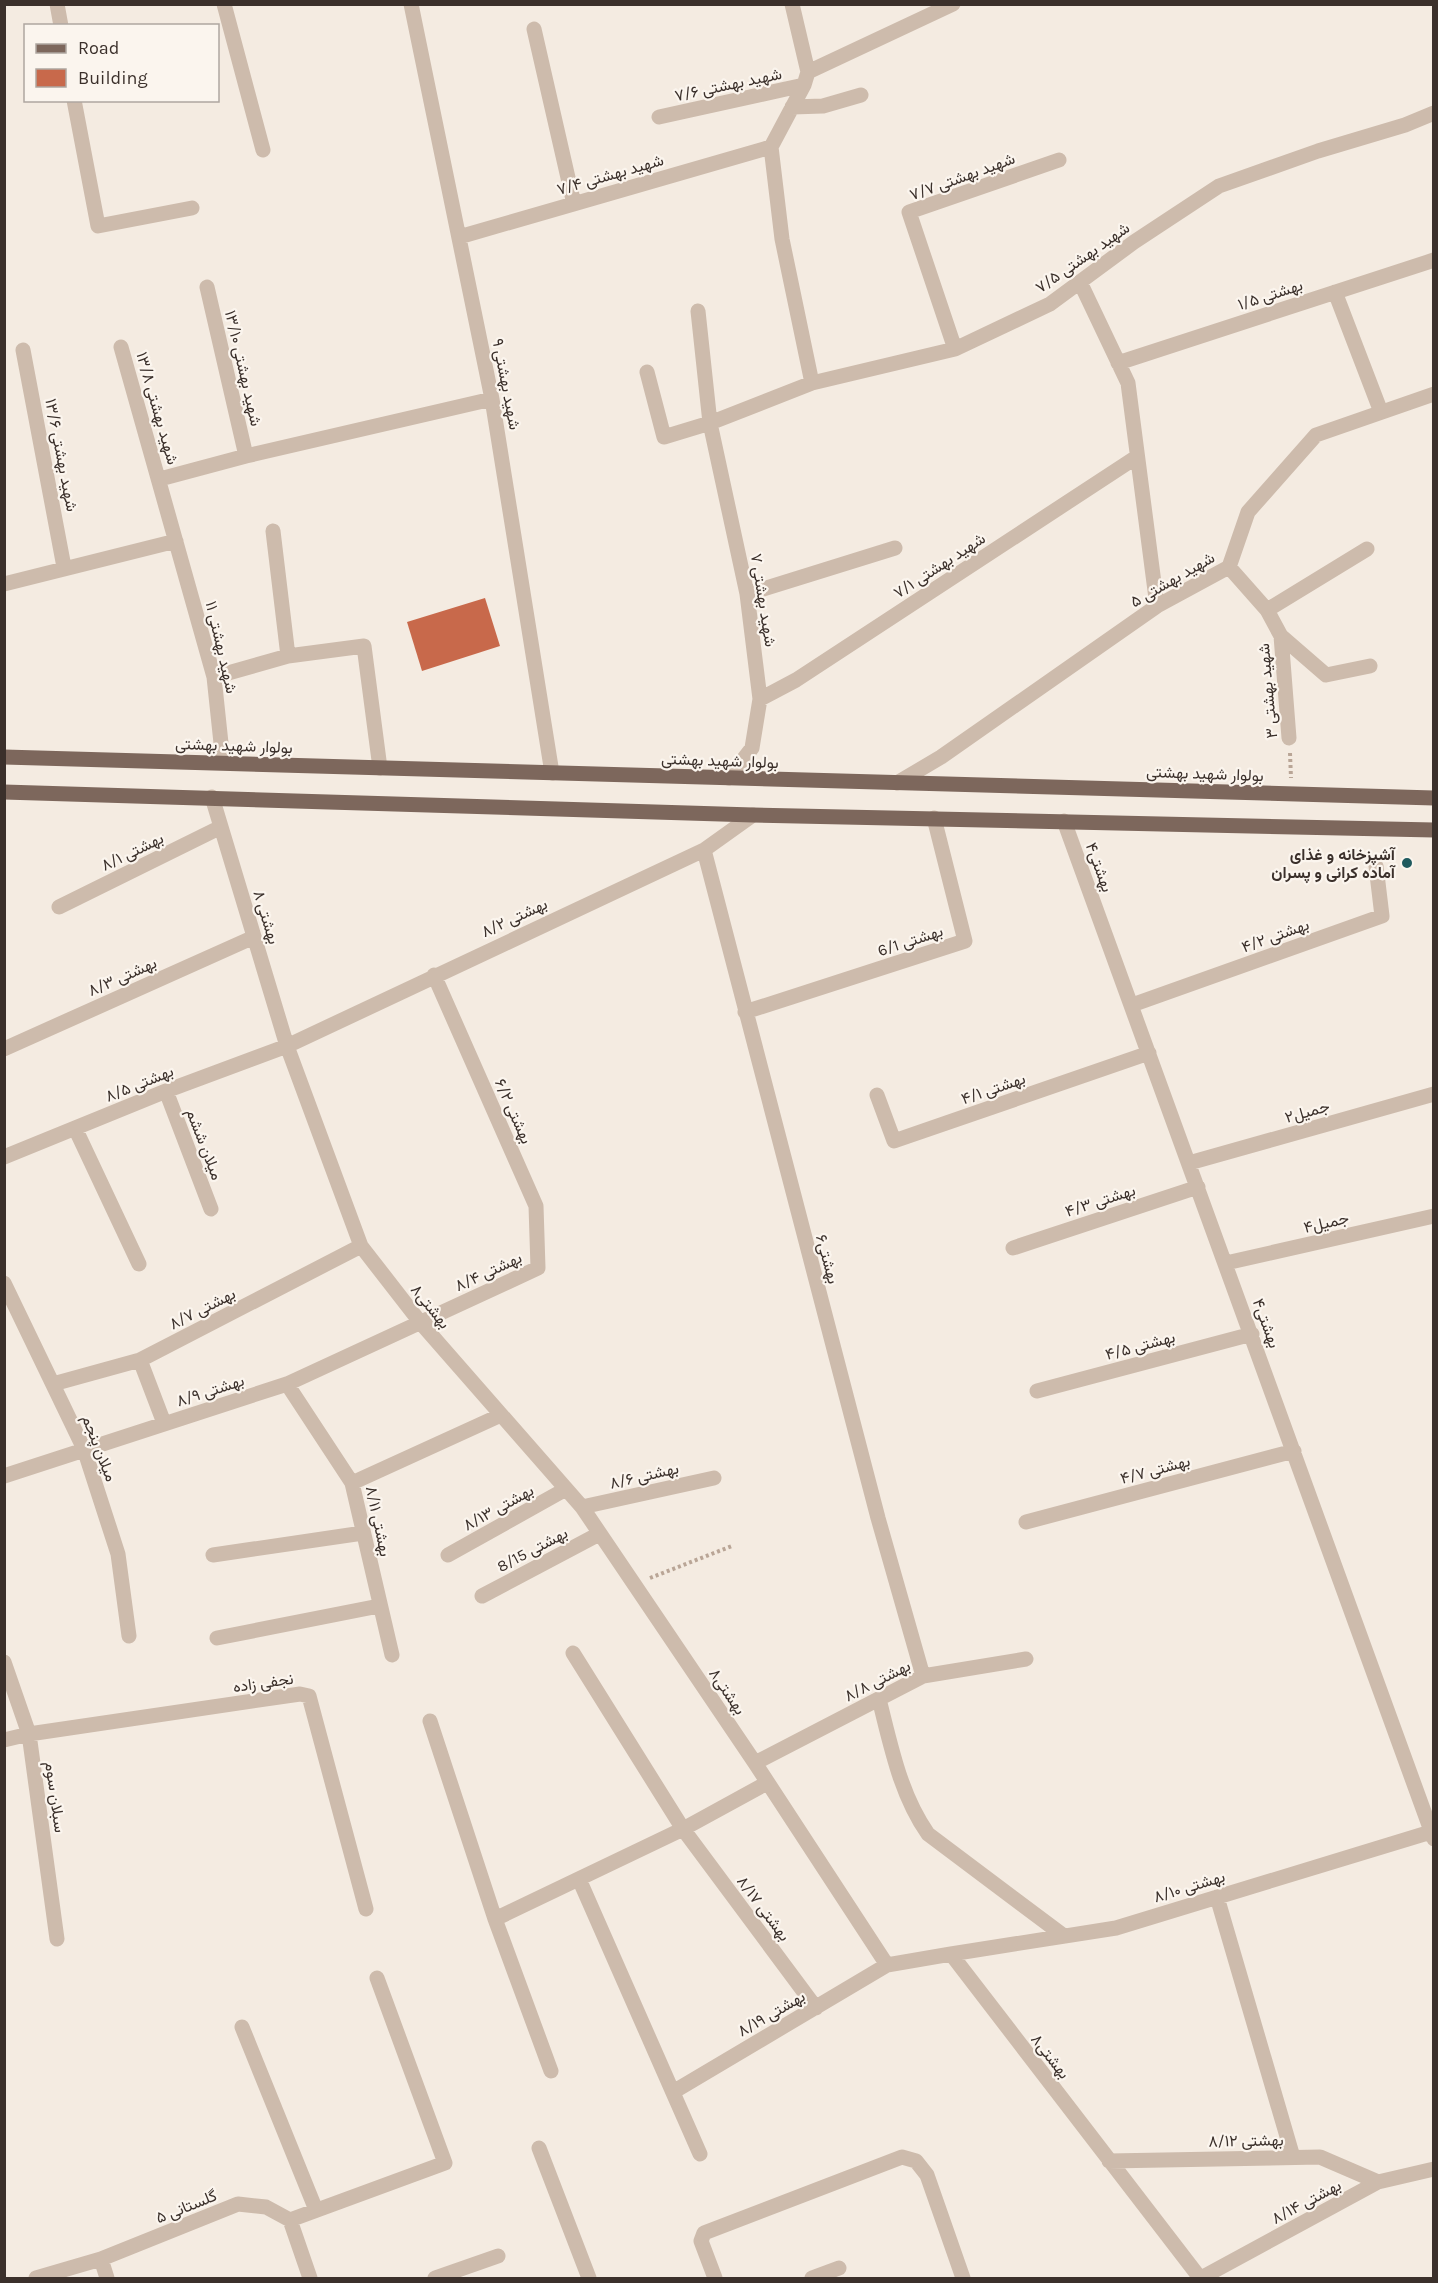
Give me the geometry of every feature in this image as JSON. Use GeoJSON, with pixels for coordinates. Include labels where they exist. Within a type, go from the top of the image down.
{"type":"FeatureCollection","features":[{"type":"Feature","properties":{"kind":"main road","name":"بولوار شهید بهشتی"},"geometry":{"type":"LineString","coordinates":[[4,757],[1434,798]]}},
{"type":"Feature","properties":{"kind":"main road"},"geometry":{"type":"LineString","coordinates":[[4,792],[753,815],[1434,830]]}},
{"type":"Feature","properties":{"kind":"street"},"geometry":{"type":"LineString","coordinates":[[57,4],[61,24]]}},
{"type":"Feature","properties":{"kind":"street"},"geometry":{"type":"LineString","coordinates":[[224,4],[263,150]]}},
{"type":"Feature","properties":{"kind":"street","name":"شهید بهشتی ۹"},"geometry":{"type":"LineString","coordinates":[[411,4],[492,399],[552,773]]}},
{"type":"Feature","properties":{"kind":"street"},"geometry":{"type":"LineString","coordinates":[[792,4],[806,79],[771,147],[782,239],[812,383]]}},
{"type":"Feature","properties":{"kind":"street","name":"شهید بهشتی ۷/۶"},"geometry":{"type":"LineString","coordinates":[[658,117],[806,79],[953,4]]}},
{"type":"Feature","properties":{"kind":"street"},"geometry":{"type":"LineString","coordinates":[[534,29],[574,204]]}},
{"type":"Feature","properties":{"kind":"street"},"geometry":{"type":"LineString","coordinates":[[792,107],[823,106],[861,95]]}},
{"type":"Feature","properties":{"kind":"street"},"geometry":{"type":"LineString","coordinates":[[74,102],[98,226],[192,208]]}},
{"type":"Feature","properties":{"kind":"street","name":"شهید بهشتی ۷/۵"},"geometry":{"type":"LineString","coordinates":[[647,372],[664,437],[710,423],[812,383],[955,349],[1050,304],[1134,242],[1219,186],[1318,151],[1406,125],[1434,113]]}},
{"type":"Feature","properties":{"kind":"street","name":"شهید بهشتی ۷/۴"},"geometry":{"type":"LineString","coordinates":[[459,237],[771,147]]}},
{"type":"Feature","properties":{"kind":"street","name":"شهید بهشتی ۷/۷"},"geometry":{"type":"LineString","coordinates":[[955,349],[909,212],[1059,160]]}},
{"type":"Feature","properties":{"kind":"street","name":"بهشتی ۱/۵"},"geometry":{"type":"LineString","coordinates":[[1118,363],[1434,260]]}},
{"type":"Feature","properties":{"kind":"street"},"geometry":{"type":"LineString","coordinates":[[1080,282],[1128,383],[1157,606]]}},
{"type":"Feature","properties":{"kind":"street","name":"شهید بهشتی ۱۳/۱۰"},"geometry":{"type":"LineString","coordinates":[[207,287],[246,456]]}},
{"type":"Feature","properties":{"kind":"street"},"geometry":{"type":"LineString","coordinates":[[1335,292],[1381,412]]}},
{"type":"Feature","properties":{"kind":"street","name":"شهید بهشتی ۷"},"geometry":{"type":"LineString","coordinates":[[698,311],[710,423],[747,594],[760,699],[752,748],[729,778]]}},
{"type":"Feature","properties":{"kind":"street","name":"شهید بهشتی ۱۳/۸"},"geometry":{"type":"LineString","coordinates":[[121,347],[176,542]]}},
{"type":"Feature","properties":{"kind":"street","name":"شهید بهشتی ۱۳/۶"},"geometry":{"type":"LineString","coordinates":[[23,350],[64,567]]}},
{"type":"Feature","properties":{"kind":"street","name":"شهید بهشتی ۵"},"geometry":{"type":"LineString","coordinates":[[897,783],[941,757],[1157,606],[1229,567],[1248,512],[1316,435],[1434,394]]}},
{"type":"Feature","properties":{"kind":"street"},"geometry":{"type":"LineString","coordinates":[[160,479],[246,456],[492,399]]}},
{"type":"Feature","properties":{"kind":"street","name":"شهید بهشتی ۷/۱"},"geometry":{"type":"LineString","coordinates":[[760,699],[806,674],[1136,458]]}},
{"type":"Feature","properties":{"kind":"street"},"geometry":{"type":"LineString","coordinates":[[273,531],[288,656]]}},
{"type":"Feature","properties":{"kind":"street"},"geometry":{"type":"LineString","coordinates":[[4,584],[64,567],[176,542]]}},
{"type":"Feature","properties":{"kind":"street","name":"شهید بهشتی ۱۱"},"geometry":{"type":"LineString","coordinates":[[176,542],[214,678],[224,762]]}},
{"type":"Feature","properties":{"kind":"street"},"geometry":{"type":"LineString","coordinates":[[747,594],[895,548]]}},
{"type":"Feature","properties":{"kind":"street"},"geometry":{"type":"LineString","coordinates":[[1267,610],[1367,549]]}},
{"type":"Feature","properties":{"kind":"street","name":"شهید بهشتی ۳"},"geometry":{"type":"LineString","coordinates":[[1229,567],[1267,610],[1281,636],[1288,738]]}},
{"type":"Feature","properties":{"kind":"street"},"geometry":{"type":"LineString","coordinates":[[1281,636],[1326,675],[1370,666]]}},
{"type":"Feature","properties":{"kind":"street"},"geometry":{"type":"LineString","coordinates":[[214,678],[288,656],[364,645],[380,768]]}},
{"type":"Feature","properties":{"kind":"street","name":"۸ بهشتی"},"geometry":{"type":"LineString","coordinates":[[212,797],[287,1046]]}},
{"type":"Feature","properties":{"kind":"street","name":"بهشتی ۸/۲"},"geometry":{"type":"LineString","coordinates":[[287,1046],[704,849],[753,815]]}},
{"type":"Feature","properties":{"kind":"street","name":"بهشتی 6/1"},"geometry":{"type":"LineString","coordinates":[[746,1012],[965,941],[934,818]]}},
{"type":"Feature","properties":{"kind":"street","name":"بهشتی۴"},"geometry":{"type":"LineString","coordinates":[[1064,821],[1433,1834]]}},
{"type":"Feature","properties":{"kind":"street","name":"بهشتی ۸/۱"},"geometry":{"type":"LineString","coordinates":[[59,907],[221,827]]}},
{"type":"Feature","properties":{"kind":"street","name":"بهشتی۶"},"geometry":{"type":"LineString","coordinates":[[704,849],[878,1518],[923,1676]]}},
{"type":"Feature","properties":{"kind":"street","name":"بهشتی ۴/۲"},"geometry":{"type":"LineString","coordinates":[[1132,1005],[1382,916],[1376,866]]}},
{"type":"Feature","properties":{"kind":"street","name":"بهشتی ۸/۳"},"geometry":{"type":"LineString","coordinates":[[4,1048],[254,937]]}},
{"type":"Feature","properties":{"kind":"street","name":"بهشتی ۶/۲"},"geometry":{"type":"LineString","coordinates":[[434,975],[536,1206],[538,1268]]}},
{"type":"Feature","properties":{"kind":"street","name":"بهشتی ۸/۵"},"geometry":{"type":"LineString","coordinates":[[4,1157],[166,1091],[287,1046]]}},
{"type":"Feature","properties":{"kind":"street","name":"بهشتی۸"},"geometry":{"type":"LineString","coordinates":[[287,1046],[361,1246],[420,1322],[582,1507],[755,1763],[887,1965]]}},
{"type":"Feature","properties":{"kind":"street","name":"بهشتی ۴/۱"},"geometry":{"type":"LineString","coordinates":[[877,1095],[894,1141],[1149,1053]]}},
{"type":"Feature","properties":{"kind":"street","name":"میلان ششم"},"geometry":{"type":"LineString","coordinates":[[166,1091],[211,1209]]}},
{"type":"Feature","properties":{"kind":"street","name":"جمیل۲"},"geometry":{"type":"LineString","coordinates":[[1189,1163],[1434,1094]]}},
{"type":"Feature","properties":{"kind":"street"},"geometry":{"type":"LineString","coordinates":[[75,1128],[139,1264]]}},
{"type":"Feature","properties":{"kind":"street","name":"بهشتی ۴/۳"},"geometry":{"type":"LineString","coordinates":[[1013,1248],[1198,1187]]}},
{"type":"Feature","properties":{"kind":"street","name":"جمیل۴"},"geometry":{"type":"LineString","coordinates":[[1226,1263],[1434,1216]]}},
{"type":"Feature","properties":{"kind":"street","name":"بهشتی ۸/۷"},"geometry":{"type":"LineString","coordinates":[[53,1384],[140,1360],[361,1246]]}},
{"type":"Feature","properties":{"kind":"street","name":"بهشتی ۸/۴"},"geometry":{"type":"LineString","coordinates":[[420,1322],[538,1268]]}},
{"type":"Feature","properties":{"kind":"street","name":"میلان پنجم"},"geometry":{"type":"LineString","coordinates":[[4,1283],[84,1449],[118,1554],[129,1636]]}},
{"type":"Feature","properties":{"kind":"street","name":"بهشتی ۸/۹"},"geometry":{"type":"LineString","coordinates":[[4,1476],[287,1384],[420,1322]]}},
{"type":"Feature","properties":{"kind":"street","name":"بهشتی ۴/۵"},"geometry":{"type":"LineString","coordinates":[[1037,1391],[1252,1334]]}},
{"type":"Feature","properties":{"kind":"street"},"geometry":{"type":"LineString","coordinates":[[140,1360],[164,1423]]}},
{"type":"Feature","properties":{"kind":"street"},"geometry":{"type":"LineString","coordinates":[[287,1384],[352,1482]]}},
{"type":"Feature","properties":{"kind":"street","name":"بهشتی ۸/۱۱"},"geometry":{"type":"LineString","coordinates":[[392,1655],[352,1482],[501,1415]]}},
{"type":"Feature","properties":{"kind":"street","name":"بهشتی ۴/۷"},"geometry":{"type":"LineString","coordinates":[[1026,1522],[1294,1451]]}},
{"type":"Feature","properties":{"kind":"street","name":"بهشتی ۸/۶"},"geometry":{"type":"LineString","coordinates":[[582,1507],[714,1478]]}},
{"type":"Feature","properties":{"kind":"street","name":"بهشتی ۸/۱۳"},"geometry":{"type":"LineString","coordinates":[[448,1555],[566,1489]]}},
{"type":"Feature","properties":{"kind":"street"},"geometry":{"type":"LineString","coordinates":[[213,1555],[363,1533]]}},
{"type":"Feature","properties":{"kind":"street","name":"بهشتی 8/15"},"geometry":{"type":"LineString","coordinates":[[482,1596],[599,1534]]}},
{"type":"Feature","properties":{"kind":"street"},"geometry":{"type":"LineString","coordinates":[[217,1638],[379,1606]]}},
{"type":"Feature","properties":{"kind":"street","name":"بهشتی ۸/۱۷"},"geometry":{"type":"LineString","coordinates":[[573,1653],[683,1829],[816,2008]]}},
{"type":"Feature","properties":{"kind":"street","name":"بهشتی ۸/۸"},"geometry":{"type":"LineString","coordinates":[[755,1763],[923,1676],[1026,1659]]}},
{"type":"Feature","properties":{"kind":"street","name":"سبلان سوم"},"geometry":{"type":"LineString","coordinates":[[4,1662],[29,1734],[57,1940]]}},
{"type":"Feature","properties":{"kind":"street","name":"نجفی زاده"},"geometry":{"type":"LineString","coordinates":[[4,1740],[29,1734],[300,1694],[309,1696],[366,1909]]}},
{"type":"Feature","properties":{"kind":"street"},"geometry":{"type":"LineString","coordinates":[[879,1699],[900,1776],[914,1814],[928,1834],[1064,1936]]}},
{"type":"Feature","properties":{"kind":"street"},"geometry":{"type":"LineString","coordinates":[[430,1721],[495,1919],[551,2071]]}},
{"type":"Feature","properties":{"kind":"street"},"geometry":{"type":"LineString","coordinates":[[495,1919],[683,1829],[767,1783]]}},
{"type":"Feature","properties":{"kind":"street","name":"بهشتی ۸/۱۰"},"geometry":{"type":"LineString","coordinates":[[951,1954],[1116,1928],[1433,1834]]}},
{"type":"Feature","properties":{"kind":"street"},"geometry":{"type":"LineString","coordinates":[[579,1879],[700,2154]]}},
{"type":"Feature","properties":{"kind":"street"},"geometry":{"type":"LineString","coordinates":[[1216,1897],[1293,2157]]}},
{"type":"Feature","properties":{"kind":"street"},"geometry":{"type":"LineString","coordinates":[[887,1965],[951,1954]]}},
{"type":"Feature","properties":{"kind":"street","name":"بهشتی۸"},"geometry":{"type":"LineString","coordinates":[[951,1954],[1200,2278]]}},
{"type":"Feature","properties":{"kind":"street","name":"بهشتی ۸/۱۹"},"geometry":{"type":"LineString","coordinates":[[673,2092],[887,1965]]}},
{"type":"Feature","properties":{"kind":"street"},"geometry":{"type":"LineString","coordinates":[[310,2278],[290,2220],[445,2163],[377,1977]]}},
{"type":"Feature","properties":{"kind":"street"},"geometry":{"type":"LineString","coordinates":[[242,2027],[316,2210]]}},
{"type":"Feature","properties":{"kind":"street"},"geometry":{"type":"LineString","coordinates":[[539,2148],[589,2278]]}},
{"type":"Feature","properties":{"kind":"street"},"geometry":{"type":"LineString","coordinates":[[715,2278],[701,2241],[704,2233],[712,2228],[902,2157],[916,2161],[927,2175],[963,2278]]}},
{"type":"Feature","properties":{"kind":"street","name":"بهشتی ۸/۱۲"},"geometry":{"type":"LineString","coordinates":[[1109,2160],[1320,2157],[1378,2182]]}},
{"type":"Feature","properties":{"kind":"street","name":"بهشتی ۸/۱۴"},"geometry":{"type":"LineString","coordinates":[[1200,2278],[1378,2182],[1434,2169]]}},
{"type":"Feature","properties":{"kind":"street","name":"گلستانی ۵"},"geometry":{"type":"LineString","coordinates":[[36,2278],[101,2259],[238,2204],[266,2207],[290,2220]]}},
{"type":"Feature","properties":{"kind":"street"},"geometry":{"type":"LineString","coordinates":[[435,2278],[498,2256]]}},
{"type":"Feature","properties":{"kind":"street"},"geometry":{"type":"LineString","coordinates":[[101,2259],[107,2278]]}},
{"type":"Feature","properties":{"kind":"street"},"geometry":{"type":"LineString","coordinates":[[812,2278],[839,2268]]}},
{"type":"Feature","properties":{"kind":"path","name":"شهید بهشتی ۳"},"geometry":{"type":"LineString","coordinates":[[1288,738],[1293,794]]}},
{"type":"Feature","properties":{"kind":"path"},"geometry":{"type":"LineString","coordinates":[[635,1584],[732,1546]]}},
{"type":"Feature","properties":{"kind":"building"},"geometry":{"type":"Polygon","coordinates":[[[485,598],[500,646],[422,671],[407,622],[485,598]]]}},
{"type":"Feature","properties":{"kind":"place","name":"آشپزخانه و غذای آماده کرانی و پسران"},"geometry":{"type":"Point","coordinates":[1407,863]}}]}
